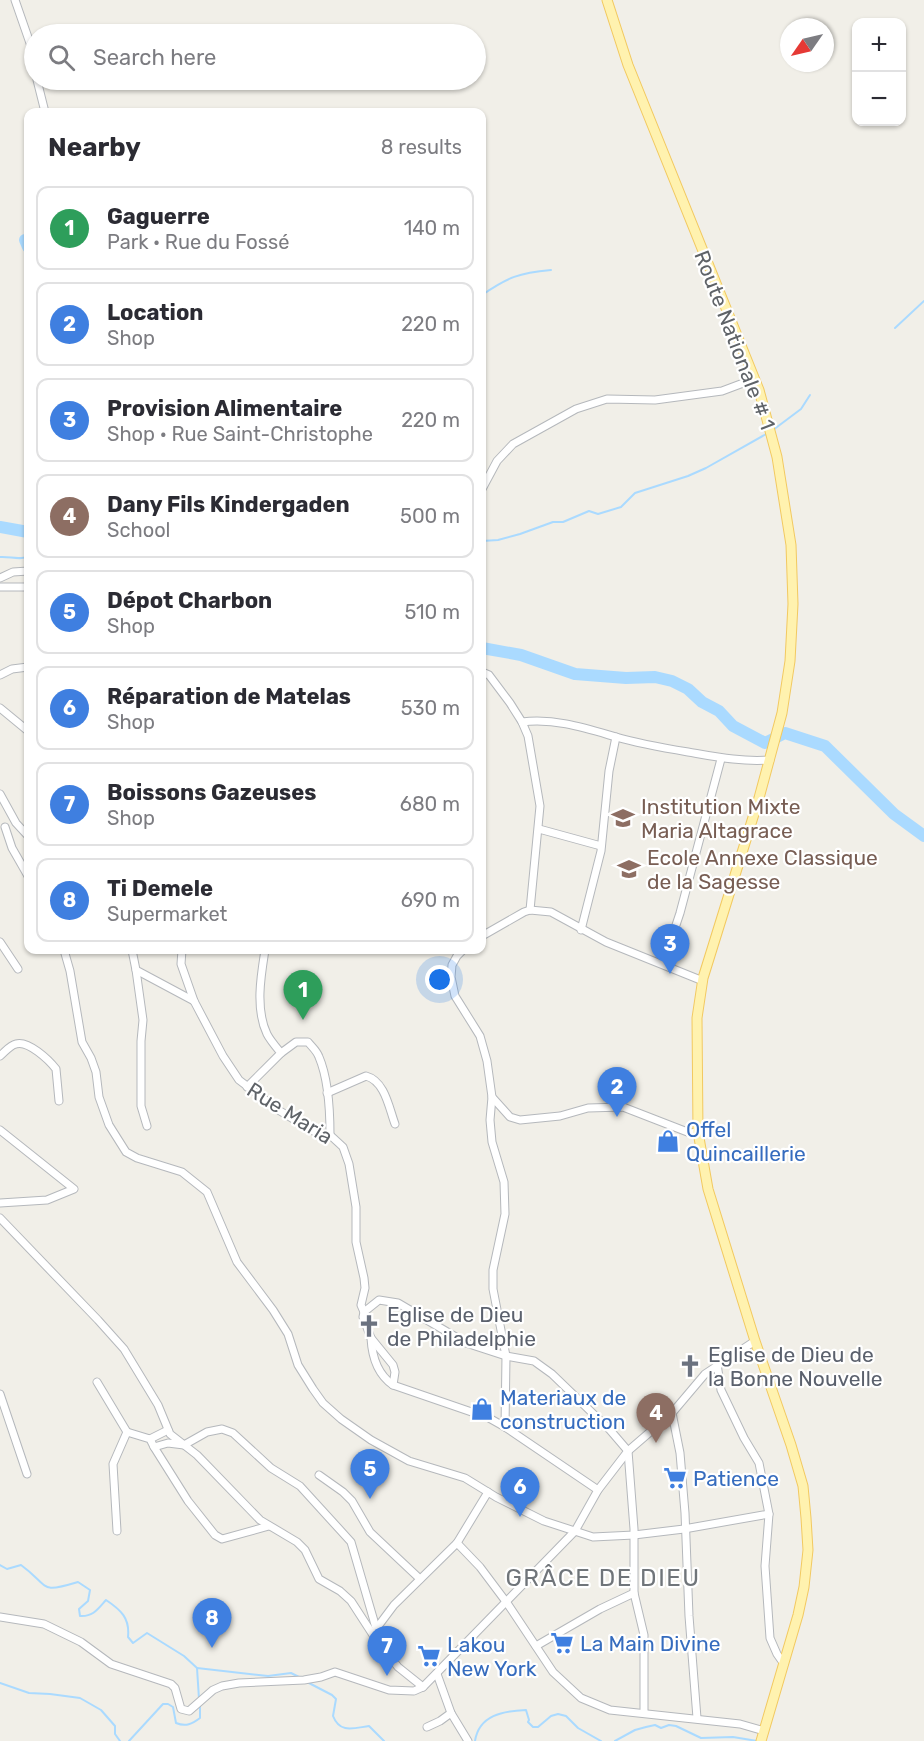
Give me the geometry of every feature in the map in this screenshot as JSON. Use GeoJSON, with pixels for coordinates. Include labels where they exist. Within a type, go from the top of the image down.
{"type":"FeatureCollection","features":[{"type":"Feature","properties":{"kind":"main road","name":"Route Nationale # 1"},"geometry":{"type":"LineString","coordinates":[[607,0],[627,65],[754,379],[777,457],[791,545],[793,604],[789,671],[782,713],[703,981],[697,1018],[698,1132],[711,1204],[795,1459],[803,1486],[806,1518],[808,1550],[804,1587],[762,1735]]}},
{"type":"Feature","properties":{"kind":"street"},"geometry":{"type":"LineString","coordinates":[[15,0],[24,26]]}},
{"type":"Feature","properties":{"kind":"street"},"geometry":{"type":"LineString","coordinates":[[40,90],[44,108]]}},
{"type":"Feature","properties":{"kind":"street"},"geometry":{"type":"LineString","coordinates":[[486,482],[497,461],[513,444],[576,409],[607,399],[656,400],[722,391],[754,379]]}},
{"type":"Feature","properties":{"kind":"street"},"geometry":{"type":"LineString","coordinates":[[0,578],[14,572],[24,571]]}},
{"type":"Feature","properties":{"kind":"street"},"geometry":{"type":"LineString","coordinates":[[0,587],[24,587]]}},
{"type":"Feature","properties":{"kind":"street"},"geometry":{"type":"LineString","coordinates":[[0,675],[12,669],[24,668]]}},
{"type":"Feature","properties":{"kind":"street"},"geometry":{"type":"LineString","coordinates":[[486,674],[522,722],[528,736],[540,806],[530,910]]}},
{"type":"Feature","properties":{"kind":"street"},"geometry":{"type":"LineString","coordinates":[[0,708],[24,728]]}},
{"type":"Feature","properties":{"kind":"street"},"geometry":{"type":"LineString","coordinates":[[522,722],[539,720],[566,723],[616,737],[721,759],[770,760]]}},
{"type":"Feature","properties":{"kind":"street"},"geometry":{"type":"LineString","coordinates":[[581,930],[601,846],[609,771],[616,737]]}},
{"type":"Feature","properties":{"kind":"street"},"geometry":{"type":"LineString","coordinates":[[663,964],[692,871],[721,759]]}},
{"type":"Feature","properties":{"kind":"street"},"geometry":{"type":"LineString","coordinates":[[0,794],[16,823],[24,832]]}},
{"type":"Feature","properties":{"kind":"street"},"geometry":{"type":"LineString","coordinates":[[16,823],[3,830],[24,869]]}},
{"type":"Feature","properties":{"kind":"street"},"geometry":{"type":"LineString","coordinates":[[539,830],[601,846]]}},
{"type":"Feature","properties":{"kind":"street"},"geometry":{"type":"LineString","coordinates":[[486,934],[524,912],[530,910],[550,912],[581,930],[703,981]]}},
{"type":"Feature","properties":{"kind":"street"},"geometry":{"type":"LineString","coordinates":[[0,942],[18,969]]}},
{"type":"Feature","properties":{"kind":"street"},"geometry":{"type":"LineString","coordinates":[[65,954],[82,1042],[96,1072],[99,1097],[109,1125],[126,1152],[182,1173],[207,1192],[237,1262],[288,1334],[298,1365],[323,1404],[371,1440],[410,1461],[465,1478],[544,1521],[598,1537],[684,1529],[769,1514]]}},
{"type":"Feature","properties":{"kind":"street"},"geometry":{"type":"LineString","coordinates":[[133,954],[143,1020],[141,1106],[147,1126]]}},
{"type":"Feature","properties":{"kind":"street","name":"Rue Maria"},"geometry":{"type":"LineString","coordinates":[[182,954],[181,964],[194,1001],[223,1056],[239,1080],[264,1101],[313,1131],[330,1135],[343,1148],[349,1164],[356,1207],[356,1242],[365,1288],[362,1305],[363,1317],[371,1338],[393,1365],[395,1372],[393,1385]]}},
{"type":"Feature","properties":{"kind":"street"},"geometry":{"type":"LineString","coordinates":[[265,954],[262,1013],[267,1033],[280,1053]]}},
{"type":"Feature","properties":{"kind":"street"},"geometry":{"type":"LineString","coordinates":[[459,954],[453,964],[451,977],[455,996],[480,1036],[487,1061],[492,1097],[490,1120],[492,1142],[504,1182],[505,1214],[493,1270],[493,1289],[506,1356],[505,1427]]}},
{"type":"Feature","properties":{"kind":"street"},"geometry":{"type":"LineString","coordinates":[[136,970],[194,1001]]}},
{"type":"Feature","properties":{"kind":"street"},"geometry":{"type":"LineString","coordinates":[[0,1056],[18,1042],[28,1045],[56,1069],[59,1101]]}},
{"type":"Feature","properties":{"kind":"street"},"geometry":{"type":"LineString","coordinates":[[247,1087],[280,1053],[296,1042],[308,1042],[321,1061],[327,1093],[330,1135]]}},
{"type":"Feature","properties":{"kind":"street"},"geometry":{"type":"LineString","coordinates":[[327,1093],[366,1076],[371,1078],[377,1082],[385,1097],[395,1124]]}},
{"type":"Feature","properties":{"kind":"street"},"geometry":{"type":"LineString","coordinates":[[492,1097],[510,1117],[520,1120],[560,1116],[588,1108],[623,1107],[690,1133],[698,1132]]}},
{"type":"Feature","properties":{"kind":"street"},"geometry":{"type":"LineString","coordinates":[[0,1130],[74,1189],[47,1200],[0,1203]]}},
{"type":"Feature","properties":{"kind":"street"},"geometry":{"type":"LineString","coordinates":[[0,1218],[124,1349],[158,1405],[170,1434],[197,1455],[260,1520],[306,1550],[319,1580],[340,1591],[351,1601],[375,1638],[398,1667],[423,1687]]}},
{"type":"Feature","properties":{"kind":"street"},"geometry":{"type":"LineString","coordinates":[[364,1312],[379,1300],[398,1303],[466,1343],[506,1356],[534,1361],[552,1374],[610,1430],[628,1451],[634,1535],[634,1593],[644,1635],[644,1713]]}},
{"type":"Feature","properties":{"kind":"street"},"geometry":{"type":"LineString","coordinates":[[371,1338],[375,1362],[383,1379],[393,1385],[489,1418],[598,1490]]}},
{"type":"Feature","properties":{"kind":"street"},"geometry":{"type":"LineString","coordinates":[[0,1617],[44,1624],[81,1642],[111,1664],[171,1684],[176,1688],[181,1709],[189,1711],[213,1690],[222,1686],[304,1680],[335,1672],[389,1690],[414,1691],[423,1687],[437,1674],[575,1531],[598,1490],[628,1451],[672,1413],[684,1396],[717,1364],[755,1341]]}},
{"type":"Feature","properties":{"kind":"street"},"geometry":{"type":"LineString","coordinates":[[717,1364],[721,1390],[759,1463],[769,1514],[765,1566],[770,1638],[783,1664]]}},
{"type":"Feature","properties":{"kind":"street"},"geometry":{"type":"LineString","coordinates":[[97,1382],[127,1432],[150,1438],[168,1430]]}},
{"type":"Feature","properties":{"kind":"street"},"geometry":{"type":"LineString","coordinates":[[0,1394],[27,1474]]}},
{"type":"Feature","properties":{"kind":"street"},"geometry":{"type":"LineString","coordinates":[[672,1413],[680,1453],[685,1513],[684,1529],[697,1718]]}},
{"type":"Feature","properties":{"kind":"street"},"geometry":{"type":"LineString","coordinates":[[154,1448],[168,1443],[184,1445],[207,1432],[222,1429],[233,1433],[271,1468],[300,1486],[351,1542],[376,1628],[375,1638]]}},
{"type":"Feature","properties":{"kind":"street"},"geometry":{"type":"LineString","coordinates":[[117,1531],[113,1464],[127,1432]]}},
{"type":"Feature","properties":{"kind":"street"},"geometry":{"type":"LineString","coordinates":[[150,1438],[188,1501],[215,1535],[222,1539],[269,1526]]}},
{"type":"Feature","properties":{"kind":"street"},"geometry":{"type":"LineString","coordinates":[[319,1475],[344,1492],[352,1501],[370,1532],[420,1580]]}},
{"type":"Feature","properties":{"kind":"street"},"geometry":{"type":"LineString","coordinates":[[376,1628],[394,1605],[457,1544],[488,1492]]}},
{"type":"Feature","properties":{"kind":"street"},"geometry":{"type":"LineString","coordinates":[[457,1544],[480,1567],[553,1672],[581,1698],[610,1710],[741,1724],[762,1735]]}},
{"type":"Feature","properties":{"kind":"street"},"geometry":{"type":"LineString","coordinates":[[536,1646],[600,1609],[634,1593]]}},
{"type":"Feature","properties":{"kind":"street"},"geometry":{"type":"LineString","coordinates":[[437,1674],[451,1713],[468,1741]]}},
{"type":"Feature","properties":{"kind":"street"},"geometry":{"type":"LineString","coordinates":[[427,1727],[451,1713]]}},
{"type":"Feature","properties":{"kind":"waterway"},"geometry":{"type":"LineString","coordinates":[[486,292],[514,277],[551,270]]}},
{"type":"Feature","properties":{"kind":"waterway"},"geometry":{"type":"LineString","coordinates":[[895,328],[924,301]]}},
{"type":"Feature","properties":{"kind":"waterway"},"geometry":{"type":"LineString","coordinates":[[773,430],[801,409],[810,395]]}},
{"type":"Feature","properties":{"kind":"waterway"},"geometry":{"type":"LineString","coordinates":[[486,541],[520,534],[553,522],[563,522],[589,511],[598,514],[621,507],[635,493],[706,468],[768,433]]}},
{"type":"Feature","properties":{"kind":"waterway"},"geometry":{"type":"LineString","coordinates":[[0,527],[24,531]]}},
{"type":"Feature","properties":{"kind":"waterway"},"geometry":{"type":"LineString","coordinates":[[0,557],[24,557]]}},
{"type":"Feature","properties":{"kind":"waterway"},"geometry":{"type":"LineString","coordinates":[[486,649],[521,655],[575,674],[626,678],[655,677],[672,681],[688,689],[702,702],[719,711],[733,726],[765,743],[785,733],[825,746],[894,814],[924,836]]}},
{"type":"Feature","properties":{"kind":"waterway"},"geometry":{"type":"LineString","coordinates":[[0,1565],[7,1569],[21,1565],[50,1588],[78,1582],[90,1590],[88,1601],[79,1609],[80,1616],[92,1614],[106,1600],[123,1615],[128,1625],[128,1637],[133,1643],[147,1633],[184,1656],[197,1668]]}},
{"type":"Feature","properties":{"kind":"waterway"},"geometry":{"type":"LineString","coordinates":[[199,1699],[197,1668],[268,1676],[291,1673],[299,1677]]}},
{"type":"Feature","properties":{"kind":"waterway"},"geometry":{"type":"LineString","coordinates":[[307,1682],[336,1699],[333,1716],[339,1725],[344,1728],[369,1726],[384,1741]]}},
{"type":"Feature","properties":{"kind":"waterway"},"geometry":{"type":"LineString","coordinates":[[0,1683],[29,1693],[80,1698],[101,1710],[115,1726],[115,1734],[120,1741]]}},
{"type":"Feature","properties":{"kind":"waterway"},"geometry":{"type":"LineString","coordinates":[[129,1741],[163,1704],[173,1707],[176,1723],[183,1725],[200,1718],[200,1705]]}},
{"type":"Feature","properties":{"kind":"waterway"},"geometry":{"type":"LineString","coordinates":[[475,1741],[481,1725],[493,1716],[526,1710],[528,1722],[533,1727],[538,1727],[551,1716],[558,1714],[566,1716],[578,1728],[601,1741]]}},
{"type":"Feature","properties":{"kind":"waterway"},"geometry":{"type":"LineString","coordinates":[[615,1741],[635,1730],[655,1725],[661,1728],[669,1725],[676,1726],[701,1738],[733,1737],[757,1741]]}},
{"type":"Feature","properties":{"kind":"place","name":"Institution Mixte Maria Altagrace"},"geometry":{"type":"Point","coordinates":[623,818]}},
{"type":"Feature","properties":{"kind":"place","name":"Ecole Annexe Classique de la Sagesse"},"geometry":{"type":"Point","coordinates":[629,869]}},
{"type":"Feature","properties":{"kind":"place","name":"Provision Alimentaire"},"geometry":{"type":"Point","coordinates":[670,974]}},
{"type":"Feature","properties":{"kind":"place","name":"Gaguerre"},"geometry":{"type":"Point","coordinates":[303,1020]}},
{"type":"Feature","properties":{"kind":"place","name":"Location"},"geometry":{"type":"Point","coordinates":[617,1117]}},
{"type":"Feature","properties":{"kind":"place","name":"Offel Quincaillerie"},"geometry":{"type":"Point","coordinates":[668,1141]}},
{"type":"Feature","properties":{"kind":"place","name":"Eglise de Dieu de Philadelphie"},"geometry":{"type":"Point","coordinates":[369,1326]}},
{"type":"Feature","properties":{"kind":"place","name":"Eglise de Dieu de la Bonne Nouvelle"},"geometry":{"type":"Point","coordinates":[690,1366]}},
{"type":"Feature","properties":{"kind":"place","name":"Materiaux de construction"},"geometry":{"type":"Point","coordinates":[482,1409]}},
{"type":"Feature","properties":{"kind":"place","name":"Dany Fils Kindergaden"},"geometry":{"type":"Point","coordinates":[656,1443]}},
{"type":"Feature","properties":{"kind":"place","name":"Patience"},"geometry":{"type":"Point","coordinates":[675,1478]}},
{"type":"Feature","properties":{"kind":"place","name":"Dépot Charbon"},"geometry":{"type":"Point","coordinates":[370,1499]}},
{"type":"Feature","properties":{"kind":"place","name":"Réparation de Matelas"},"geometry":{"type":"Point","coordinates":[520,1517]}},
{"type":"Feature","properties":{"kind":"place","name":"La Main Divine"},"geometry":{"type":"Point","coordinates":[562,1643]}},
{"type":"Feature","properties":{"kind":"place","name":"Ti Demele"},"geometry":{"type":"Point","coordinates":[212,1648]}},
{"type":"Feature","properties":{"kind":"place","name":"Lakou New York"},"geometry":{"type":"Point","coordinates":[429,1656]}},
{"type":"Feature","properties":{"kind":"place","name":"Boissons Gazeuses"},"geometry":{"type":"Point","coordinates":[387,1676]}},
{"type":"Feature","properties":{"kind":"district","name":"GRÂCE DE DIEU"},"geometry":{"type":"Point","coordinates":[603,1578]}}]}
